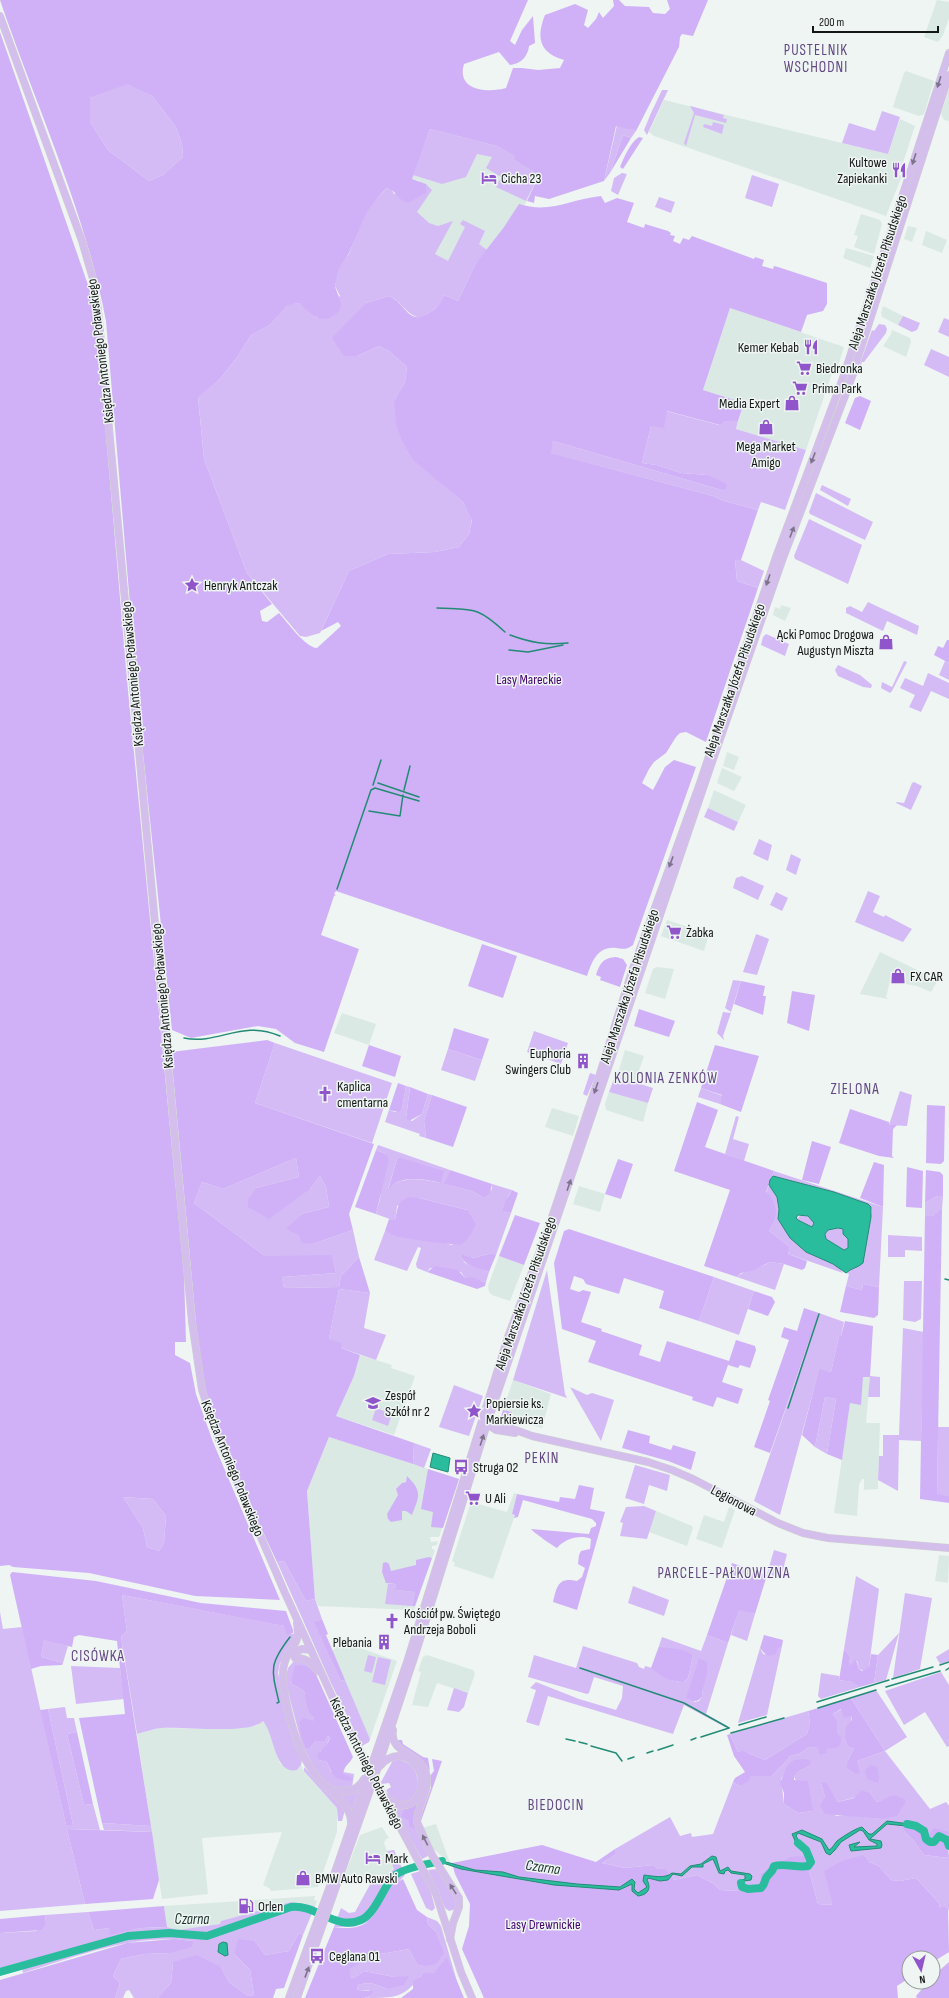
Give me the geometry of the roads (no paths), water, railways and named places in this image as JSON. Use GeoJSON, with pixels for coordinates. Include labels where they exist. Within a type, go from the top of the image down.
{"type":"FeatureCollection","features":[{"type":"Feature","properties":{"kind":"main road","name":"Księdza Antoniego Poławskiego"},"geometry":{"type":"LineString","coordinates":[[0,16],[82,241],[92,279],[99,317],[191,1315],[198,1369],[206,1405],[218,1438],[324,1679],[383,1795],[426,1874],[442,1913],[472,1998]]}},
{"type":"Feature","properties":{"kind":"main road","name":"Aleja Marszałka Józefa Piłsudskiego"},"geometry":{"type":"LineString","coordinates":[[320,1923],[376,1773],[394,1718],[484,1423],[508,1336],[548,1229],[632,971],[700,783],[774,564],[841,382],[949,52]]}},
{"type":"Feature","properties":{"kind":"main road","name":"Aleja Marszałka Józefa Piłsudskiego"},"geometry":{"type":"LineString","coordinates":[[325,1910],[350,1826],[484,1423],[783,558],[848,388],[949,75]]}},
{"type":"Feature","properties":{"kind":"main road","name":"Legionowa"},"geometry":{"type":"LineString","coordinates":[[484,1423],[496,1430],[522,1433],[648,1462],[672,1470],[693,1479],[778,1523],[803,1533],[828,1538],[949,1548]]}},
{"type":"Feature","properties":{"kind":"main road"},"geometry":{"type":"LineString","coordinates":[[295,1615],[298,1638],[292,1657],[282,1671],[284,1686],[301,1751],[310,1768],[348,1809],[351,1818],[350,1826]]}},
{"type":"Feature","properties":{"kind":"main road"},"geometry":{"type":"LineString","coordinates":[[292,1657],[311,1650]]}},
{"type":"Feature","properties":{"kind":"main road"},"geometry":{"type":"LineString","coordinates":[[292,1657],[304,1659],[310,1662],[324,1679]]}},
{"type":"Feature","properties":{"kind":"main road"},"geometry":{"type":"LineString","coordinates":[[394,1718],[393,1741],[396,1746],[418,1760],[426,1775],[427,1786],[417,1822],[432,1855],[458,1897],[460,1905],[453,1923],[450,1939]]}},
{"type":"Feature","properties":{"kind":"main road"},"geometry":{"type":"LineString","coordinates":[[376,1773],[388,1759],[397,1756],[411,1761],[421,1775],[421,1791],[416,1800],[410,1804],[403,1806],[395,1804],[383,1795]]}},
{"type":"Feature","properties":{"kind":"main road"},"geometry":{"type":"LineString","coordinates":[[330,1789],[343,1792],[354,1790],[362,1783],[372,1763]]}},
{"type":"Feature","properties":{"kind":"main road"},"geometry":{"type":"LineString","coordinates":[[442,1913],[452,1914],[458,1911]]}},
{"type":"Feature","properties":{"kind":"main road"},"geometry":{"type":"LineString","coordinates":[[290,1998],[320,1923]]}},
{"type":"Feature","properties":{"kind":"main road"},"geometry":{"type":"LineString","coordinates":[[297,1998],[320,1923]]}},
{"type":"Feature","properties":{"kind":"waterway"},"geometry":{"type":"LineString","coordinates":[[437,608],[474,611],[488,618],[505,632]]}},
{"type":"Feature","properties":{"kind":"waterway"},"geometry":{"type":"LineString","coordinates":[[510,635],[539,643],[568,643]]}},
{"type":"Feature","properties":{"kind":"waterway"},"geometry":{"type":"LineString","coordinates":[[509,650],[528,652],[563,645]]}},
{"type":"Feature","properties":{"kind":"waterway"},"geometry":{"type":"LineString","coordinates":[[373,785],[381,760]]}},
{"type":"Feature","properties":{"kind":"waterway"},"geometry":{"type":"LineString","coordinates":[[404,790],[410,766]]}},
{"type":"Feature","properties":{"kind":"waterway"},"geometry":{"type":"LineString","coordinates":[[378,783],[419,797]]}},
{"type":"Feature","properties":{"kind":"waterway"},"geometry":{"type":"LineString","coordinates":[[337,889],[371,790],[375,788],[419,801]]}},
{"type":"Feature","properties":{"kind":"waterway"},"geometry":{"type":"LineString","coordinates":[[369,811],[400,816],[403,795]]}},
{"type":"Feature","properties":{"kind":"waterway"},"geometry":{"type":"LineString","coordinates":[[184,1038],[209,1038],[254,1030],[266,1031],[280,1036]]}},
{"type":"Feature","properties":{"kind":"waterway"},"geometry":{"type":"LineString","coordinates":[[945,1279],[949,1280]]}},
{"type":"Feature","properties":{"kind":"waterway"},"geometry":{"type":"LineString","coordinates":[[788,1408],[819,1314]]}},
{"type":"Feature","properties":{"kind":"waterway"},"geometry":{"type":"LineString","coordinates":[[277,1703],[279,1702],[273,1674],[275,1661],[290,1637]]}},
{"type":"Feature","properties":{"kind":"waterway"},"geometry":{"type":"LineString","coordinates":[[940,1665],[949,1662]]}},
{"type":"Feature","properties":{"kind":"waterway"},"geometry":{"type":"LineString","coordinates":[[892,1679],[933,1667]]}},
{"type":"Feature","properties":{"kind":"waterway"},"geometry":{"type":"LineString","coordinates":[[580,1668],[684,1703],[729,1728]]}},
{"type":"Feature","properties":{"kind":"waterway"},"geometry":{"type":"LineString","coordinates":[[886,1687],[940,1671]]}},
{"type":"Feature","properties":{"kind":"waterway"},"geometry":{"type":"LineString","coordinates":[[817,1702],[889,1680]]}},
{"type":"Feature","properties":{"kind":"waterway"},"geometry":{"type":"LineString","coordinates":[[818,1708],[876,1690]]}},
{"type":"Feature","properties":{"kind":"waterway"},"geometry":{"type":"LineString","coordinates":[[739,1725],[766,1717]]}},
{"type":"Feature","properties":{"kind":"waterway"},"geometry":{"type":"LineString","coordinates":[[731,1733],[784,1718]]}},
{"type":"Feature","properties":{"kind":"waterway"},"geometry":{"type":"LineString","coordinates":[[701,1737],[729,1728]]}},
{"type":"Feature","properties":{"kind":"waterway"},"geometry":{"type":"LineString","coordinates":[[691,1740],[696,1738]]}},
{"type":"Feature","properties":{"kind":"waterway"},"geometry":{"type":"LineString","coordinates":[[566,1739],[575,1741]]}},
{"type":"Feature","properties":{"kind":"waterway"},"geometry":{"type":"LineString","coordinates":[[579,1742],[587,1744]]}},
{"type":"Feature","properties":{"kind":"waterway"},"geometry":{"type":"LineString","coordinates":[[658,1750],[673,1745]]}},
{"type":"Feature","properties":{"kind":"waterway"},"geometry":{"type":"LineString","coordinates":[[591,1746],[616,1753],[622,1761]]}},
{"type":"Feature","properties":{"kind":"waterway"},"geometry":{"type":"LineString","coordinates":[[647,1753],[653,1751]]}},
{"type":"Feature","properties":{"kind":"waterway"},"geometry":{"type":"LineString","coordinates":[[628,1759],[634,1757]]}},
{"type":"Feature","properties":{"kind":"waterway","name":"Czarna"},"geometry":{"type":"LineString","coordinates":[[907,1824],[916,1826],[924,1831],[926,1839],[930,1842],[934,1842],[939,1836],[947,1840],[949,1846]]}},
{"type":"Feature","properties":{"kind":"waterway","name":"Czarna"},"geometry":{"type":"LineString","coordinates":[[741,1883],[742,1887],[748,1889],[761,1888],[774,1866],[808,1866],[811,1862],[806,1850],[798,1843]]}},
{"type":"Feature","properties":{"kind":"waterway","name":"Czarna"},"geometry":{"type":"LineString","coordinates":[[0,1972],[128,1936],[169,1933],[207,1936],[291,1907],[309,1909],[334,1920],[343,1922],[361,1920],[366,1917],[375,1907],[389,1882],[397,1874],[416,1866],[442,1861]]}},
{"type":"Feature","properties":{"kind":"place","name":"Kultowe Zapiekanki"},"geometry":{"type":"Point","coordinates":[899,170]}},
{"type":"Feature","properties":{"kind":"place","name":"Cicha 23"},"geometry":{"type":"Point","coordinates":[489,178]}},
{"type":"Feature","properties":{"kind":"place","name":"Kemer Kebab"},"geometry":{"type":"Point","coordinates":[811,347]}},
{"type":"Feature","properties":{"kind":"place","name":"Biedronka"},"geometry":{"type":"Point","coordinates":[804,368]}},
{"type":"Feature","properties":{"kind":"place","name":"Prima Park"},"geometry":{"type":"Point","coordinates":[800,388]}},
{"type":"Feature","properties":{"kind":"place","name":"Media Expert"},"geometry":{"type":"Point","coordinates":[792,403]}},
{"type":"Feature","properties":{"kind":"place","name":"Mega Market Amigo"},"geometry":{"type":"Point","coordinates":[766,427]}},
{"type":"Feature","properties":{"kind":"place","name":"Henryk Antczak"},"geometry":{"type":"Point","coordinates":[192,585]}},
{"type":"Feature","properties":{"kind":"place","name":"Ącki Pomoc Drogowa Augustyn Miszta"},"geometry":{"type":"Point","coordinates":[886,642]}},
{"type":"Feature","properties":{"kind":"place","name":"Żabka"},"geometry":{"type":"Point","coordinates":[674,932]}},
{"type":"Feature","properties":{"kind":"place","name":"FX CAR"},"geometry":{"type":"Point","coordinates":[898,976]}},
{"type":"Feature","properties":{"kind":"place","name":"Euphoria Swingers Club"},"geometry":{"type":"Point","coordinates":[583,1061]}},
{"type":"Feature","properties":{"kind":"place","name":"Kaplica cmentarna"},"geometry":{"type":"Point","coordinates":[325,1094]}},
{"type":"Feature","properties":{"kind":"place","name":"Zespół Szkół nr 2"},"geometry":{"type":"Point","coordinates":[373,1403]}},
{"type":"Feature","properties":{"kind":"place","name":"Popiersie ks. Markiewicza"},"geometry":{"type":"Point","coordinates":[474,1411]}},
{"type":"Feature","properties":{"kind":"place","name":"Struga 02"},"geometry":{"type":"Point","coordinates":[461,1467]}},
{"type":"Feature","properties":{"kind":"place","name":"U Ali"},"geometry":{"type":"Point","coordinates":[473,1498]}},
{"type":"Feature","properties":{"kind":"place","name":"Kościół pw. Świętego Andrzeja Boboli"},"geometry":{"type":"Point","coordinates":[392,1621]}},
{"type":"Feature","properties":{"kind":"place","name":"Plebania"},"geometry":{"type":"Point","coordinates":[384,1642]}},
{"type":"Feature","properties":{"kind":"place","name":"Mark"},"geometry":{"type":"Point","coordinates":[373,1858]}},
{"type":"Feature","properties":{"kind":"place","name":"BMW Auto Rawski"},"geometry":{"type":"Point","coordinates":[303,1878]}},
{"type":"Feature","properties":{"kind":"place","name":"Orlen"},"geometry":{"type":"Point","coordinates":[246,1906]}},
{"type":"Feature","properties":{"kind":"place","name":"Ceglana 01"},"geometry":{"type":"Point","coordinates":[317,1956]}},
{"type":"Feature","properties":{"kind":"district","name":"PUSTELNIK WSCHODNI"},"geometry":{"type":"Point","coordinates":[816,58]}},
{"type":"Feature","properties":{"kind":"district","name":"KOLONIA ZENKÓW"},"geometry":{"type":"Point","coordinates":[666,1078]}},
{"type":"Feature","properties":{"kind":"district","name":"ZIELONA"},"geometry":{"type":"Point","coordinates":[855,1089]}},
{"type":"Feature","properties":{"kind":"district","name":"PEKIN"},"geometry":{"type":"Point","coordinates":[542,1458]}},
{"type":"Feature","properties":{"kind":"district","name":"PARCELE-PAŁKOWIZNA"},"geometry":{"type":"Point","coordinates":[724,1573]}},
{"type":"Feature","properties":{"kind":"district","name":"CISÓWKA"},"geometry":{"type":"Point","coordinates":[98,1656]}},
{"type":"Feature","properties":{"kind":"district","name":"BIEDOCIN"},"geometry":{"type":"Point","coordinates":[556,1805]}},
{"type":"Feature","properties":{"kind":"park label","name":"Lasy Mareckie"},"geometry":{"type":"Point","coordinates":[529,679]}},
{"type":"Feature","properties":{"kind":"park label","name":"Lasy Drewnickie"},"geometry":{"type":"Point","coordinates":[543,1924]}}]}
